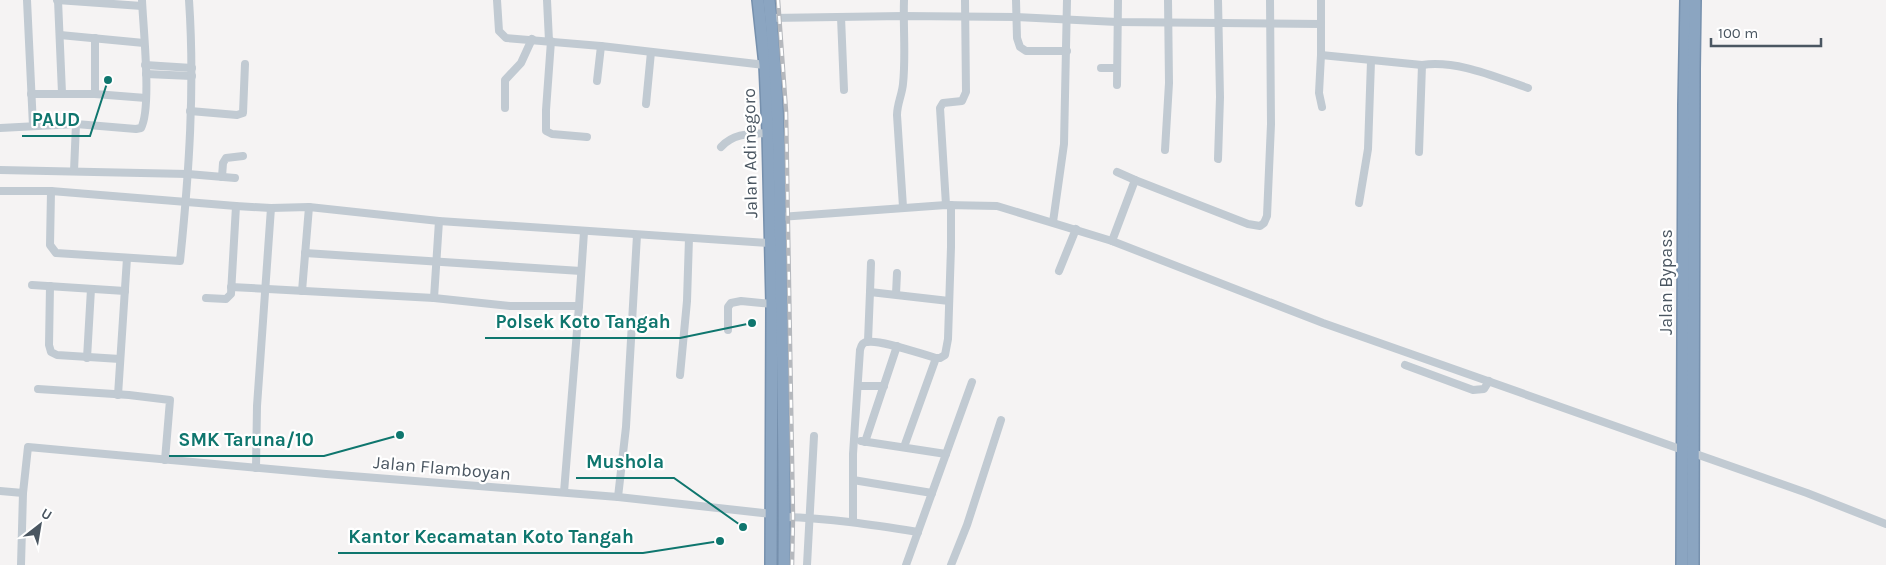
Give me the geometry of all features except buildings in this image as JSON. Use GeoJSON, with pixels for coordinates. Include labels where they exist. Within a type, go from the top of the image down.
{"type":"FeatureCollection","features":[{"type":"Feature","properties":{"kind":"highway","name":"Jalan Adinegoro"},"geometry":{"type":"LineString","coordinates":[[758,0],[765,65],[772,304],[771,565]]}},
{"type":"Feature","properties":{"kind":"highway"},"geometry":{"type":"LineString","coordinates":[[769,0],[776,86],[780,217],[784,565]]}},
{"type":"Feature","properties":{"kind":"highway","name":"Jalan Bypass"},"geometry":{"type":"LineString","coordinates":[[1686,0],[1684,114],[1688,451],[1693,565]]}},
{"type":"Feature","properties":{"kind":"highway","name":"Jalan Bypass"},"geometry":{"type":"LineString","coordinates":[[1682,565],[1688,451],[1696,0]]}},
{"type":"Feature","properties":{"kind":"street"},"geometry":{"type":"LineString","coordinates":[[27,0],[32,126]]}},
{"type":"Feature","properties":{"kind":"street"},"geometry":{"type":"LineString","coordinates":[[0,128],[76,124],[136,130],[141,128],[144,124],[146,98],[142,3],[57,0],[62,93]]}},
{"type":"Feature","properties":{"kind":"street"},"geometry":{"type":"LineString","coordinates":[[51,191],[50,244],[54,251],[60,254],[180,261],[188,174],[192,76],[189,0]]}},
{"type":"Feature","properties":{"kind":"street"},"geometry":{"type":"LineString","coordinates":[[497,0],[501,34],[506,38],[601,46],[765,65]]}},
{"type":"Feature","properties":{"kind":"street"},"geometry":{"type":"LineString","coordinates":[[547,0],[550,41],[546,132],[587,136]]}},
{"type":"Feature","properties":{"kind":"street"},"geometry":{"type":"LineString","coordinates":[[903,207],[897,115],[903,84],[904,0]]}},
{"type":"Feature","properties":{"kind":"street"},"geometry":{"type":"LineString","coordinates":[[853,522],[853,480],[860,350],[863,344],[868,341],[897,346],[936,358],[943,357],[946,351],[951,248],[940,108],[943,103],[962,101],[965,95],[965,0]]}},
{"type":"Feature","properties":{"kind":"street"},"geometry":{"type":"LineString","coordinates":[[1016,0],[1017,38],[1022,49],[1067,51]]}},
{"type":"Feature","properties":{"kind":"street"},"geometry":{"type":"LineString","coordinates":[[1053,222],[1064,144],[1067,0]]}},
{"type":"Feature","properties":{"kind":"street"},"geometry":{"type":"LineString","coordinates":[[1117,85],[1118,0]]}},
{"type":"Feature","properties":{"kind":"street"},"geometry":{"type":"LineString","coordinates":[[1165,150],[1169,83],[1168,0]]}},
{"type":"Feature","properties":{"kind":"street"},"geometry":{"type":"LineString","coordinates":[[1218,0],[1220,97],[1218,159]]}},
{"type":"Feature","properties":{"kind":"street"},"geometry":{"type":"LineString","coordinates":[[1117,172],[1248,224],[1260,226],[1264,223],[1267,216],[1271,124],[1270,0]]}},
{"type":"Feature","properties":{"kind":"street"},"geometry":{"type":"LineString","coordinates":[[1320,0],[1321,55],[1319,93],[1322,107]]}},
{"type":"Feature","properties":{"kind":"street"},"geometry":{"type":"LineString","coordinates":[[841,17],[844,90]]}},
{"type":"Feature","properties":{"kind":"street"},"geometry":{"type":"LineString","coordinates":[[771,18],[1016,17],[1117,22],[1320,24]]}},
{"type":"Feature","properties":{"kind":"street"},"geometry":{"type":"LineString","coordinates":[[60,35],[144,43]]}},
{"type":"Feature","properties":{"kind":"street"},"geometry":{"type":"LineString","coordinates":[[95,38],[95,94]]}},
{"type":"Feature","properties":{"kind":"street"},"geometry":{"type":"LineString","coordinates":[[505,108],[505,80],[521,63],[532,39]]}},
{"type":"Feature","properties":{"kind":"street"},"geometry":{"type":"LineString","coordinates":[[597,81],[601,46]]}},
{"type":"Feature","properties":{"kind":"street"},"geometry":{"type":"LineString","coordinates":[[646,104],[652,52]]}},
{"type":"Feature","properties":{"kind":"street"},"geometry":{"type":"LineString","coordinates":[[1321,55],[1371,61],[1422,65],[1437,63],[1459,66],[1528,88]]}},
{"type":"Feature","properties":{"kind":"street"},"geometry":{"type":"LineString","coordinates":[[1359,203],[1368,149],[1371,61]]}},
{"type":"Feature","properties":{"kind":"street"},"geometry":{"type":"LineString","coordinates":[[190,111],[243,114],[245,64]]}},
{"type":"Feature","properties":{"kind":"street"},"geometry":{"type":"LineString","coordinates":[[145,65],[192,68]]}},
{"type":"Feature","properties":{"kind":"street"},"geometry":{"type":"LineString","coordinates":[[1419,152],[1422,65]]}},
{"type":"Feature","properties":{"kind":"street"},"geometry":{"type":"LineString","coordinates":[[1101,68],[1117,68]]}},
{"type":"Feature","properties":{"kind":"street"},"geometry":{"type":"LineString","coordinates":[[146,74],[192,76]]}},
{"type":"Feature","properties":{"kind":"street"},"geometry":{"type":"LineString","coordinates":[[31,94],[95,94],[146,98]]}},
{"type":"Feature","properties":{"kind":"street"},"geometry":{"type":"LineString","coordinates":[[74,171],[76,124]]}},
{"type":"Feature","properties":{"kind":"street"},"geometry":{"type":"LineString","coordinates":[[721,147],[738,135],[768,133]]}},
{"type":"Feature","properties":{"kind":"street"},"geometry":{"type":"LineString","coordinates":[[222,177],[223,164],[226,158],[243,156]]}},
{"type":"Feature","properties":{"kind":"street"},"geometry":{"type":"LineString","coordinates":[[0,170],[188,174],[236,178]]}},
{"type":"Feature","properties":{"kind":"street"},"geometry":{"type":"LineString","coordinates":[[1112,241],[1135,180]]}},
{"type":"Feature","properties":{"kind":"street"},"geometry":{"type":"LineString","coordinates":[[0,191],[105,194],[270,208],[309,207],[439,221],[769,243]]}},
{"type":"Feature","properties":{"kind":"street"},"geometry":{"type":"LineString","coordinates":[[780,217],[903,207],[948,205],[997,206],[1112,241],[1323,323],[1807,493],[1886,524]]}},
{"type":"Feature","properties":{"kind":"street"},"geometry":{"type":"LineString","coordinates":[[206,298],[228,298],[231,294],[236,206]]}},
{"type":"Feature","properties":{"kind":"street"},"geometry":{"type":"LineString","coordinates":[[302,291],[309,207]]}},
{"type":"Feature","properties":{"kind":"street"},"geometry":{"type":"LineString","coordinates":[[256,468],[257,406],[270,208]]}},
{"type":"Feature","properties":{"kind":"street"},"geometry":{"type":"LineString","coordinates":[[434,298],[439,221]]}},
{"type":"Feature","properties":{"kind":"street"},"geometry":{"type":"LineString","coordinates":[[1060,271],[1076,229]]}},
{"type":"Feature","properties":{"kind":"street"},"geometry":{"type":"LineString","coordinates":[[564,492],[584,232]]}},
{"type":"Feature","properties":{"kind":"street"},"geometry":{"type":"LineString","coordinates":[[618,497],[626,427],[637,235]]}},
{"type":"Feature","properties":{"kind":"street"},"geometry":{"type":"LineString","coordinates":[[680,375],[687,301],[689,238]]}},
{"type":"Feature","properties":{"kind":"street"},"geometry":{"type":"LineString","coordinates":[[305,253],[581,271]]}},
{"type":"Feature","properties":{"kind":"street"},"geometry":{"type":"LineString","coordinates":[[118,395],[127,258]]}},
{"type":"Feature","properties":{"kind":"street"},"geometry":{"type":"LineString","coordinates":[[868,341],[871,263]]}},
{"type":"Feature","properties":{"kind":"street"},"geometry":{"type":"LineString","coordinates":[[896,294],[897,273]]}},
{"type":"Feature","properties":{"kind":"street"},"geometry":{"type":"LineString","coordinates":[[32,285],[125,291]]}},
{"type":"Feature","properties":{"kind":"street"},"geometry":{"type":"LineString","coordinates":[[50,286],[50,350],[57,355],[120,359]]}},
{"type":"Feature","properties":{"kind":"street"},"geometry":{"type":"LineString","coordinates":[[231,287],[434,298],[510,306],[578,306]]}},
{"type":"Feature","properties":{"kind":"street"},"geometry":{"type":"LineString","coordinates":[[87,358],[91,289]]}},
{"type":"Feature","properties":{"kind":"street"},"geometry":{"type":"LineString","coordinates":[[870,292],[949,301]]}},
{"type":"Feature","properties":{"kind":"street"},"geometry":{"type":"LineString","coordinates":[[728,330],[728,307],[731,303],[741,301],[772,304]]}},
{"type":"Feature","properties":{"kind":"street"},"geometry":{"type":"LineString","coordinates":[[865,442],[897,346]]}},
{"type":"Feature","properties":{"kind":"street"},"geometry":{"type":"LineString","coordinates":[[904,447],[936,358]]}},
{"type":"Feature","properties":{"kind":"street"},"geometry":{"type":"LineString","coordinates":[[1405,365],[1473,390],[1484,389],[1489,382]]}},
{"type":"Feature","properties":{"kind":"street"},"geometry":{"type":"LineString","coordinates":[[906,565],[972,382]]}},
{"type":"Feature","properties":{"kind":"street"},"geometry":{"type":"LineString","coordinates":[[858,386],[884,386]]}},
{"type":"Feature","properties":{"kind":"street"},"geometry":{"type":"LineString","coordinates":[[38,389],[170,400],[164,460]]}},
{"type":"Feature","properties":{"kind":"street"},"geometry":{"type":"LineString","coordinates":[[951,565],[967,525],[1001,420]]}},
{"type":"Feature","properties":{"kind":"street"},"geometry":{"type":"LineString","coordinates":[[808,565],[814,436]]}},
{"type":"Feature","properties":{"kind":"street"},"geometry":{"type":"LineString","coordinates":[[855,441],[946,454]]}},
{"type":"Feature","properties":{"kind":"street","name":"Jalan Flamboyan"},"geometry":{"type":"LineString","coordinates":[[23,493],[28,447],[256,468],[564,492],[772,514]]}},
{"type":"Feature","properties":{"kind":"street"},"geometry":{"type":"LineString","coordinates":[[853,480],[932,494]]}},
{"type":"Feature","properties":{"kind":"street"},"geometry":{"type":"LineString","coordinates":[[0,491],[23,493],[22,565]]}},
{"type":"Feature","properties":{"kind":"street"},"geometry":{"type":"LineString","coordinates":[[784,517],[810,517],[918,532]]}},
{"type":"Feature","properties":{"kind":"railway"},"geometry":{"type":"LineString","coordinates":[[778,0],[786,111],[793,517],[792,565]]}},
{"type":"Feature","properties":{"kind":"place","name":"PAUD"},"geometry":{"type":"Point","coordinates":[108,80]}},
{"type":"Feature","properties":{"kind":"place","name":"Polsek Koto Tangah"},"geometry":{"type":"Point","coordinates":[752,323]}},
{"type":"Feature","properties":{"kind":"place","name":"SMK Taruna/10"},"geometry":{"type":"Point","coordinates":[400,435]}},
{"type":"Feature","properties":{"kind":"place","name":"Mushola"},"geometry":{"type":"Point","coordinates":[743,527]}},
{"type":"Feature","properties":{"kind":"place","name":"Kantor Kecamatan Koto Tangah"},"geometry":{"type":"Point","coordinates":[720,541]}}]}
